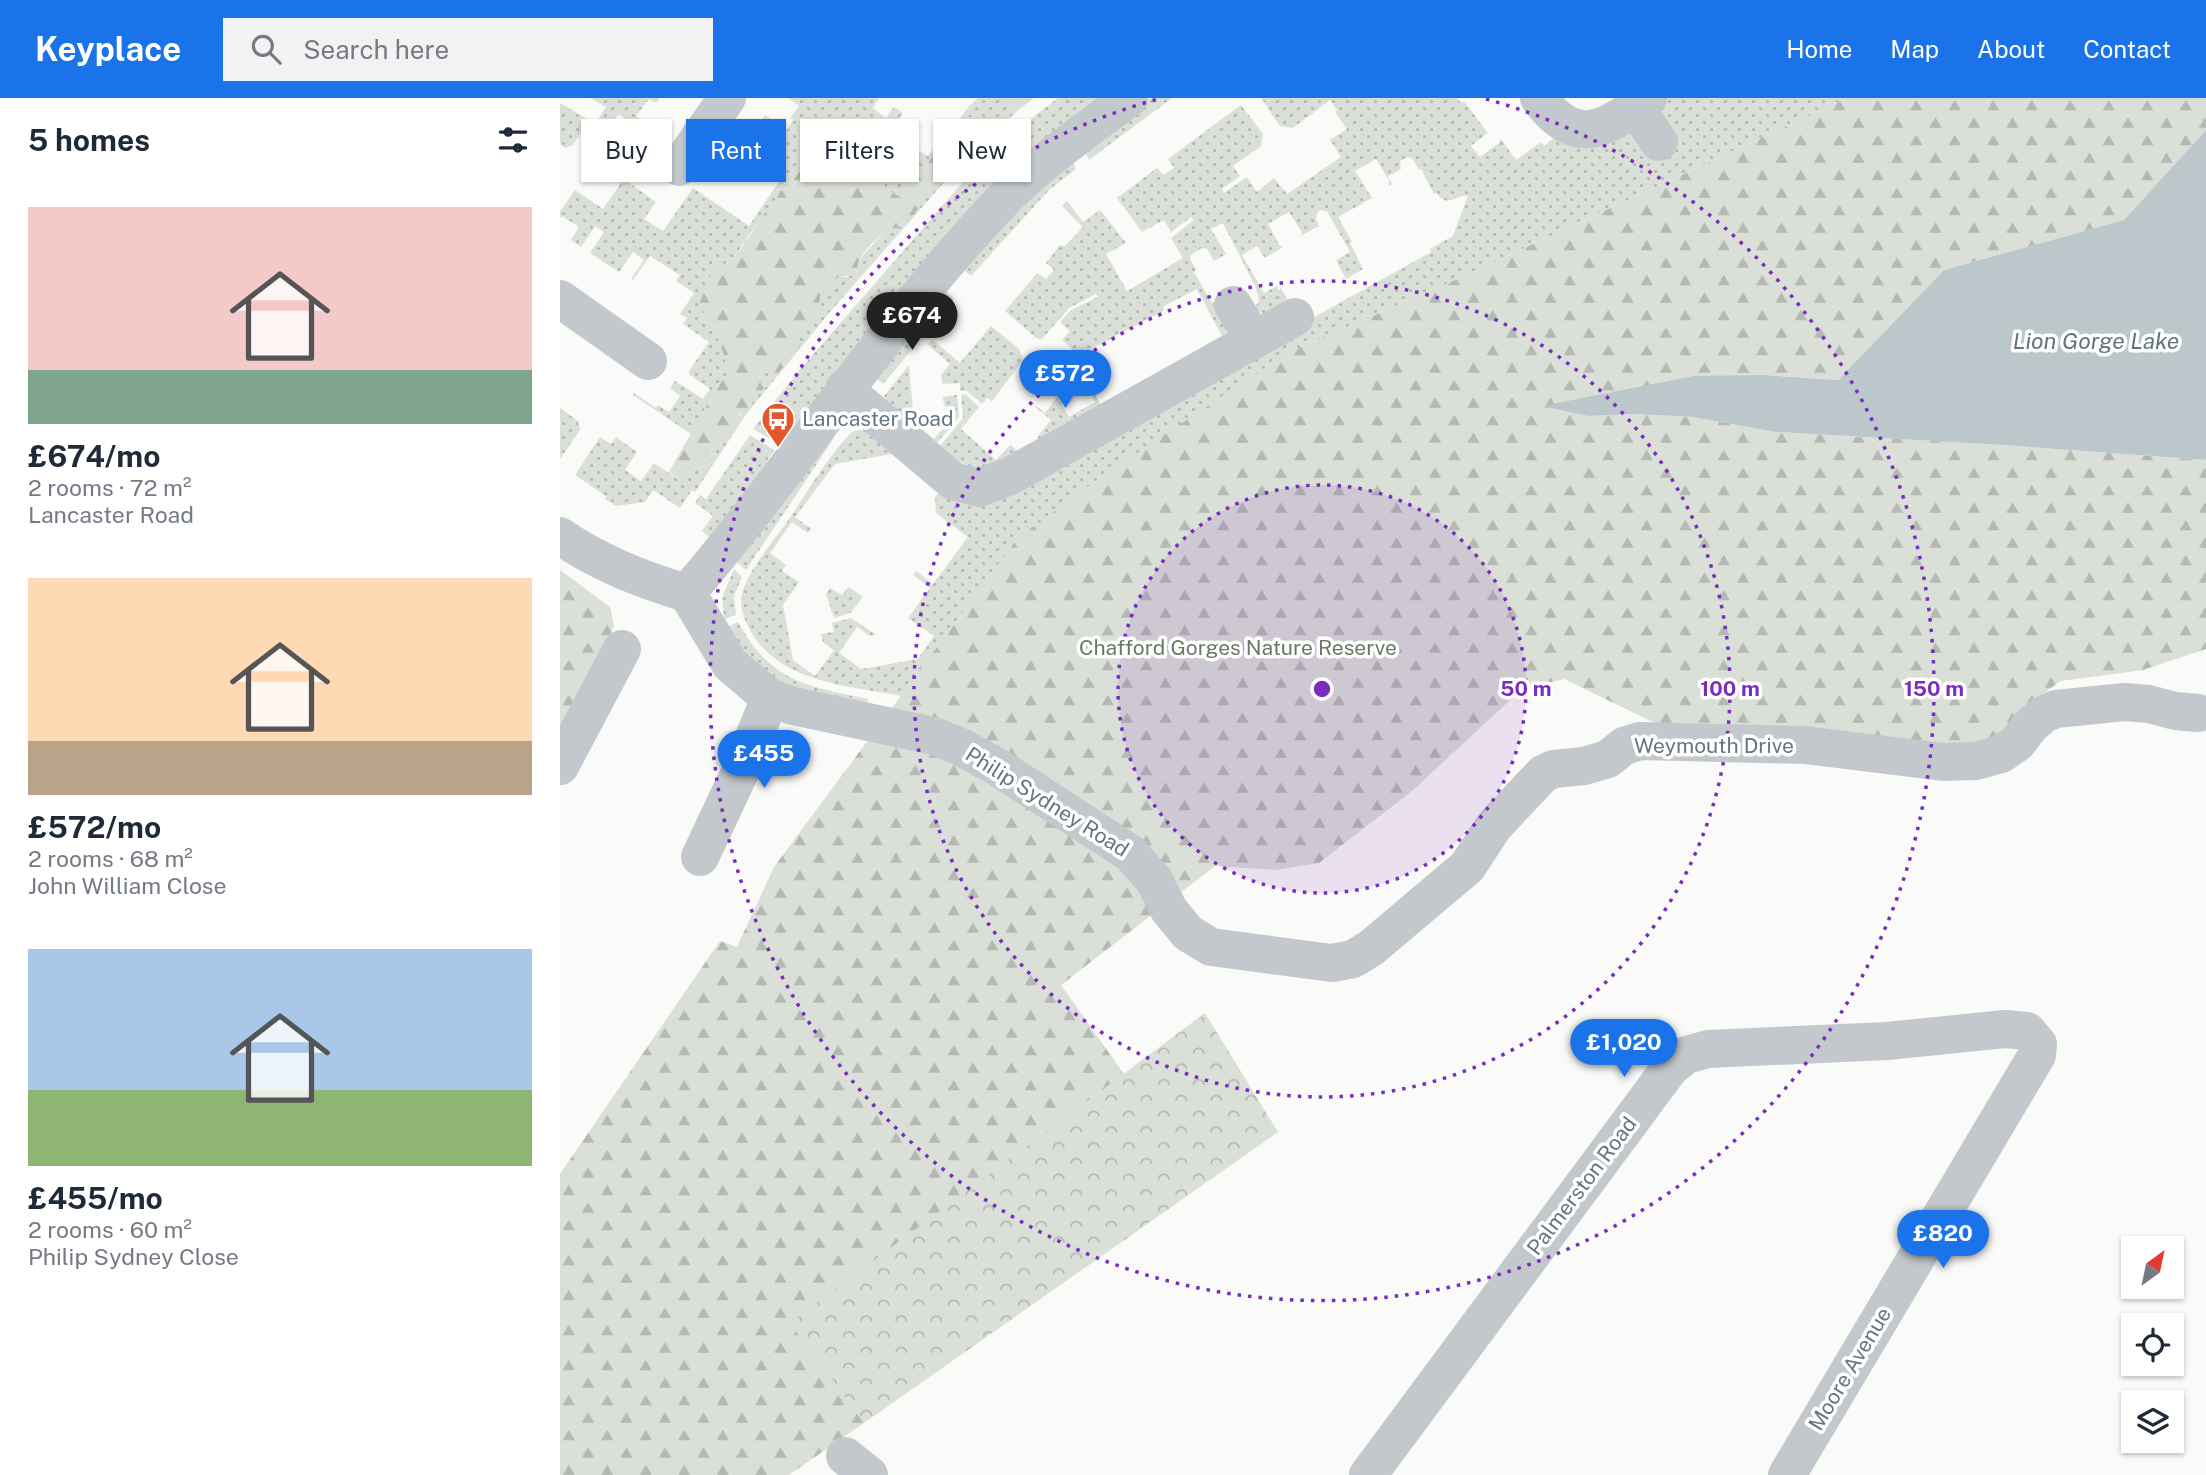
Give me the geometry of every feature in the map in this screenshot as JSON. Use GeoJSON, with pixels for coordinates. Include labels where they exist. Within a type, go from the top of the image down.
{"type":"FeatureCollection","features":[{"type":"Feature","properties":{"kind":"street"},"geometry":{"type":"LineString","coordinates":[[713,119],[727,98]]}},
{"type":"Feature","properties":{"kind":"street"},"geometry":{"type":"LineString","coordinates":[[560,536],[591,555],[641,579],[687,593],[721,554],[844,389],[930,281],[1002,201],[1034,171],[1129,98]]}},
{"type":"Feature","properties":{"kind":"street"},"geometry":{"type":"LineString","coordinates":[[1539,98],[1556,118],[1587,130],[1614,123],[1641,103],[1659,142]]}},
{"type":"Feature","properties":{"kind":"street"},"geometry":{"type":"LineString","coordinates":[[679,167],[686,157]]}},
{"type":"Feature","properties":{"kind":"street"},"geometry":{"type":"LineString","coordinates":[[560,299],[648,361]]}},
{"type":"Feature","properties":{"kind":"street"},"geometry":{"type":"LineString","coordinates":[[1233,305],[1254,340]]}},
{"type":"Feature","properties":{"kind":"street"},"geometry":{"type":"LineString","coordinates":[[844,389],[953,481],[979,488],[1010,476],[1295,317]]}},
{"type":"Feature","properties":{"kind":"street","name":"Philip Sydney Road"},"geometry":{"type":"LineString","coordinates":[[687,593],[730,664],[769,698],[806,709],[934,736],[996,766],[1130,853],[1154,880],[1169,910],[1188,933],[1211,947]]}},
{"type":"Feature","properties":{"kind":"street"},"geometry":{"type":"LineString","coordinates":[[561,762],[622,649]]}},
{"type":"Feature","properties":{"kind":"street"},"geometry":{"type":"LineString","coordinates":[[700,858],[740,772],[769,698]]}},
{"type":"Feature","properties":{"kind":"street","name":"Weymouth Drive"},"geometry":{"type":"LineString","coordinates":[[1211,947],[1332,963],[1353,959],[1371,948],[1467,867],[1494,826],[1543,774],[1553,769],[1584,766],[1608,759],[1624,746],[1640,741],[1805,745],[1943,762],[1976,761],[2001,754],[2017,743],[2044,714],[2056,709],[2124,702],[2203,714]]}},
{"type":"Feature","properties":{"kind":"street","name":"Palmerston Road"},"geometry":{"type":"LineString","coordinates":[[1368,1475],[1670,1068],[1686,1055],[1708,1049],[1887,1041],[2005,1029],[2027,1031],[2038,1044]]}},
{"type":"Feature","properties":{"kind":"street","name":"Moore Avenue"},"geometry":{"type":"LineString","coordinates":[[1787,1475],[2037,1055],[2038,1044]]}},
{"type":"Feature","properties":{"kind":"green space"},"geometry":{"type":"Polygon","coordinates":[[[590,98],[660,98],[656,103],[649,99],[636,116],[640,119],[625,119],[619,114],[615,119],[598,119],[606,107],[590,98]]]}},
{"type":"Feature","properties":{"kind":"green space"},"geometry":{"type":"Polygon","coordinates":[[[788,98],[879,98],[873,108],[886,118],[894,107],[903,113],[899,119],[800,119],[800,170],[731,261],[715,269],[699,304],[717,334],[729,372],[719,384],[691,434],[633,395],[634,393],[656,408],[658,405],[669,412],[680,396],[670,388],[675,381],[703,399],[710,389],[690,375],[689,371],[709,342],[683,324],[687,318],[680,314],[694,293],[676,281],[680,275],[650,256],[633,280],[631,279],[644,260],[633,252],[619,272],[590,253],[604,232],[595,226],[581,247],[571,240],[579,227],[562,216],[560,218],[560,212],[575,190],[603,209],[621,183],[628,182],[656,202],[644,219],[663,231],[693,188],[749,226],[779,182],[786,182],[786,129],[799,106],[788,98]]]}},
{"type":"Feature","properties":{"kind":"green space"},"geometry":{"type":"Polygon","coordinates":[[[978,98],[986,98],[966,119],[960,119],[978,98]]]}},
{"type":"Feature","properties":{"kind":"green space"},"geometry":{"type":"Polygon","coordinates":[[[986,98],[1006,98],[1016,112],[1009,119],[966,119],[977,104],[986,98]]]}},
{"type":"Feature","properties":{"kind":"green space"},"geometry":{"type":"Polygon","coordinates":[[[1006,98],[1034,98],[1016,112],[1006,98]]]}},
{"type":"Feature","properties":{"kind":"green space"},"geometry":{"type":"Polygon","coordinates":[[[1058,98],[1107,98],[1031,179],[1030,119],[1058,98]]]}},
{"type":"Feature","properties":{"kind":"green space"},"geometry":{"type":"Polygon","coordinates":[[[1151,98],[1172,98],[1089,160],[1084,148],[1151,98]]]}},
{"type":"Feature","properties":{"kind":"green space"},"geometry":{"type":"Polygon","coordinates":[[[1261,98],[1457,98],[1461,103],[1464,101],[1487,132],[1490,131],[1471,146],[1480,157],[1501,139],[1516,160],[1541,142],[1544,146],[1558,134],[1657,107],[1664,98],[1847,98],[1449,283],[1287,353],[1017,539],[901,696],[814,678],[776,659],[760,645],[744,617],[741,599],[743,590],[763,555],[852,432],[858,430],[869,433],[892,454],[835,464],[795,517],[811,529],[808,533],[792,522],[770,553],[786,565],[782,571],[799,582],[783,605],[793,660],[815,676],[834,650],[823,642],[821,634],[834,632],[832,623],[851,618],[876,635],[870,636],[857,627],[839,653],[861,669],[918,659],[934,636],[908,618],[930,588],[913,575],[916,571],[933,584],[968,537],[936,513],[935,497],[945,485],[1001,492],[1431,252],[1430,249],[1453,236],[1468,195],[1444,200],[1437,193],[1434,194],[1421,169],[1419,170],[1412,158],[1407,157],[1400,161],[1401,169],[1388,176],[1392,184],[1389,185],[1389,180],[1376,159],[1355,171],[1372,198],[1338,217],[1363,269],[1346,279],[1336,260],[1350,252],[1327,211],[1321,210],[1317,213],[1319,226],[1300,236],[1302,232],[1289,212],[1268,224],[1279,245],[1283,247],[1265,258],[1257,246],[1242,255],[1264,293],[1277,286],[1289,302],[1264,314],[1254,309],[1259,301],[1257,290],[1223,223],[1211,229],[1226,254],[1214,261],[1207,249],[1202,248],[1191,255],[1190,259],[1196,270],[1194,272],[1212,303],[1226,295],[1226,333],[1223,338],[1197,289],[1164,306],[1163,311],[1074,358],[1101,405],[1039,439],[1037,437],[1051,420],[1016,391],[1045,413],[1057,397],[1069,417],[1095,402],[1069,360],[1074,351],[1062,340],[1070,331],[1060,322],[1071,310],[1098,297],[1096,294],[1069,308],[1042,339],[1036,338],[1005,311],[1037,273],[1046,279],[1054,270],[1046,263],[1060,245],[1065,246],[1083,227],[1062,206],[1067,201],[1083,222],[1100,210],[1126,243],[1106,254],[1127,291],[1183,258],[1171,238],[1194,220],[1191,217],[1171,232],[1164,220],[1142,232],[1117,198],[1157,168],[1163,175],[1174,168],[1168,159],[1241,105],[1263,134],[1261,146],[1233,166],[1240,176],[1222,189],[1224,193],[1247,177],[1257,192],[1274,178],[1287,194],[1341,157],[1330,140],[1347,129],[1330,100],[1293,128],[1280,126],[1261,98]]]}},
{"type":"Feature","properties":{"kind":"green space","name":"Chafford Gorges Nature Reserve"},"geometry":{"type":"Polygon","coordinates":[[[1847,98],[2206,98],[2206,130],[2124,220],[1944,270],[1838,380],[1766,375],[1544,406],[1588,416],[1635,414],[1692,417],[1776,432],[2206,460],[2206,649],[2143,670],[2061,681],[2030,703],[1995,749],[1659,725],[1564,679],[1521,690],[1412,791],[1319,863],[1276,870],[1215,866],[1061,985],[1124,1074],[791,1323],[864,1423],[789,1475],[560,1475],[560,1174],[720,941],[737,947],[774,867],[1017,539],[1101,477],[1287,353],[1449,283],[1847,98]]]}},
{"type":"Feature","properties":{"kind":"green space"},"geometry":{"type":"Polygon","coordinates":[[[560,103],[587,119],[581,119],[581,132],[573,145],[565,148],[560,144],[560,103]]]}},
{"type":"Feature","properties":{"kind":"green space"},"geometry":{"type":"Polygon","coordinates":[[[933,150],[933,156],[919,175],[919,151],[928,156],[933,150]]]}},
{"type":"Feature","properties":{"kind":"green space"},"geometry":{"type":"Polygon","coordinates":[[[933,155],[933,182],[936,182],[930,193],[905,223],[886,231],[870,245],[859,260],[854,276],[840,276],[821,293],[817,314],[803,327],[804,333],[797,341],[800,346],[776,376],[762,370],[759,373],[764,388],[745,412],[739,414],[738,425],[733,425],[727,437],[711,449],[712,458],[706,467],[695,467],[686,475],[692,490],[669,472],[719,384],[729,372],[717,334],[699,304],[713,272],[733,258],[778,195],[800,172],[800,182],[881,182],[902,198],[914,182],[919,182],[919,175],[933,155]]]}},
{"type":"Feature","properties":{"kind":"green space"},"geometry":{"type":"Polygon","coordinates":[[[1071,160],[1076,169],[1049,190],[971,276],[962,268],[991,233],[1071,160]]]}},
{"type":"Feature","properties":{"kind":"green space"},"geometry":{"type":"Polygon","coordinates":[[[878,182],[914,182],[901,199],[878,182]]]}},
{"type":"Feature","properties":{"kind":"green space"},"geometry":{"type":"Polygon","coordinates":[[[936,182],[944,182],[830,312],[747,413],[695,492],[692,490],[680,508],[653,490],[645,502],[616,506],[575,475],[600,437],[611,444],[616,437],[637,452],[625,470],[641,481],[654,463],[691,488],[686,475],[712,458],[711,449],[732,427],[761,385],[759,373],[797,341],[803,327],[817,314],[821,293],[840,276],[848,277],[858,271],[859,260],[936,182]]]}},
{"type":"Feature","properties":{"kind":"green space"},"geometry":{"type":"Polygon","coordinates":[[[963,182],[1028,182],[782,445],[753,429],[798,372],[963,182]]]}},
{"type":"Feature","properties":{"kind":"green space"},"geometry":{"type":"Polygon","coordinates":[[[943,289],[954,299],[883,384],[872,375],[943,289]]]}},
{"type":"Feature","properties":{"kind":"green space"},"geometry":{"type":"Polygon","coordinates":[[[991,326],[1019,349],[1023,360],[992,401],[987,398],[982,404],[967,391],[960,391],[960,383],[943,384],[941,375],[950,364],[927,344],[933,340],[960,363],[991,326]]]}},
{"type":"Feature","properties":{"kind":"green space"},"geometry":{"type":"Polygon","coordinates":[[[909,365],[914,422],[934,439],[955,415],[944,405],[943,397],[957,395],[959,417],[937,443],[884,396],[909,365]]]}},
{"type":"Feature","properties":{"kind":"green space"},"geometry":{"type":"Polygon","coordinates":[[[965,394],[979,407],[961,429],[996,460],[1010,445],[1018,451],[994,463],[977,467],[961,462],[940,446],[963,418],[961,395],[965,394]]]}},
{"type":"Feature","properties":{"kind":"green space"},"geometry":{"type":"Polygon","coordinates":[[[560,408],[578,421],[580,430],[560,459],[560,408]]]}},
{"type":"Feature","properties":{"kind":"green space"},"geometry":{"type":"Polygon","coordinates":[[[826,431],[834,438],[746,570],[737,562],[826,431]]]}},
{"type":"Feature","properties":{"kind":"green space"},"geometry":{"type":"Polygon","coordinates":[[[750,435],[774,450],[766,463],[768,465],[709,537],[702,531],[713,516],[695,503],[700,495],[706,499],[750,435]]]}},
{"type":"Feature","properties":{"kind":"green space"},"geometry":{"type":"Polygon","coordinates":[[[734,569],[742,577],[734,596],[736,615],[724,619],[722,598],[734,569]]]}},
{"type":"Feature","properties":{"kind":"green space"},"geometry":{"type":"Polygon","coordinates":[[[560,570],[610,607],[614,625],[607,645],[560,728],[560,570]]]}},
{"type":"Feature","properties":{"kind":"green space"},"geometry":{"type":"Polygon","coordinates":[[[848,587],[863,597],[850,613],[834,618],[826,594],[830,588],[842,595],[848,587]]]}},
{"type":"Feature","properties":{"kind":"green space"},"geometry":{"type":"Polygon","coordinates":[[[738,622],[763,658],[777,669],[808,685],[868,699],[867,712],[818,700],[758,671],[727,627],[738,622]]]}},
{"type":"Feature","properties":{"kind":"green space"},"geometry":{"type":"Polygon","coordinates":[[[1205,1013],[1278,1132],[864,1423],[790,1323],[1205,1013]]]}},
{"type":"Feature","properties":{"kind":"water","name":"Lion Gorge Lake"},"geometry":{"type":"Polygon","coordinates":[[[2206,130],[2206,460],[1776,432],[1692,417],[1635,414],[1588,416],[1542,406],[1694,376],[1765,375],[1838,380],[1944,270],[2124,220],[2206,130]]]}},
{"type":"Feature","properties":{"kind":"place","name":"Lancaster Road"},"geometry":{"type":"Point","coordinates":[778,449]}}]}
